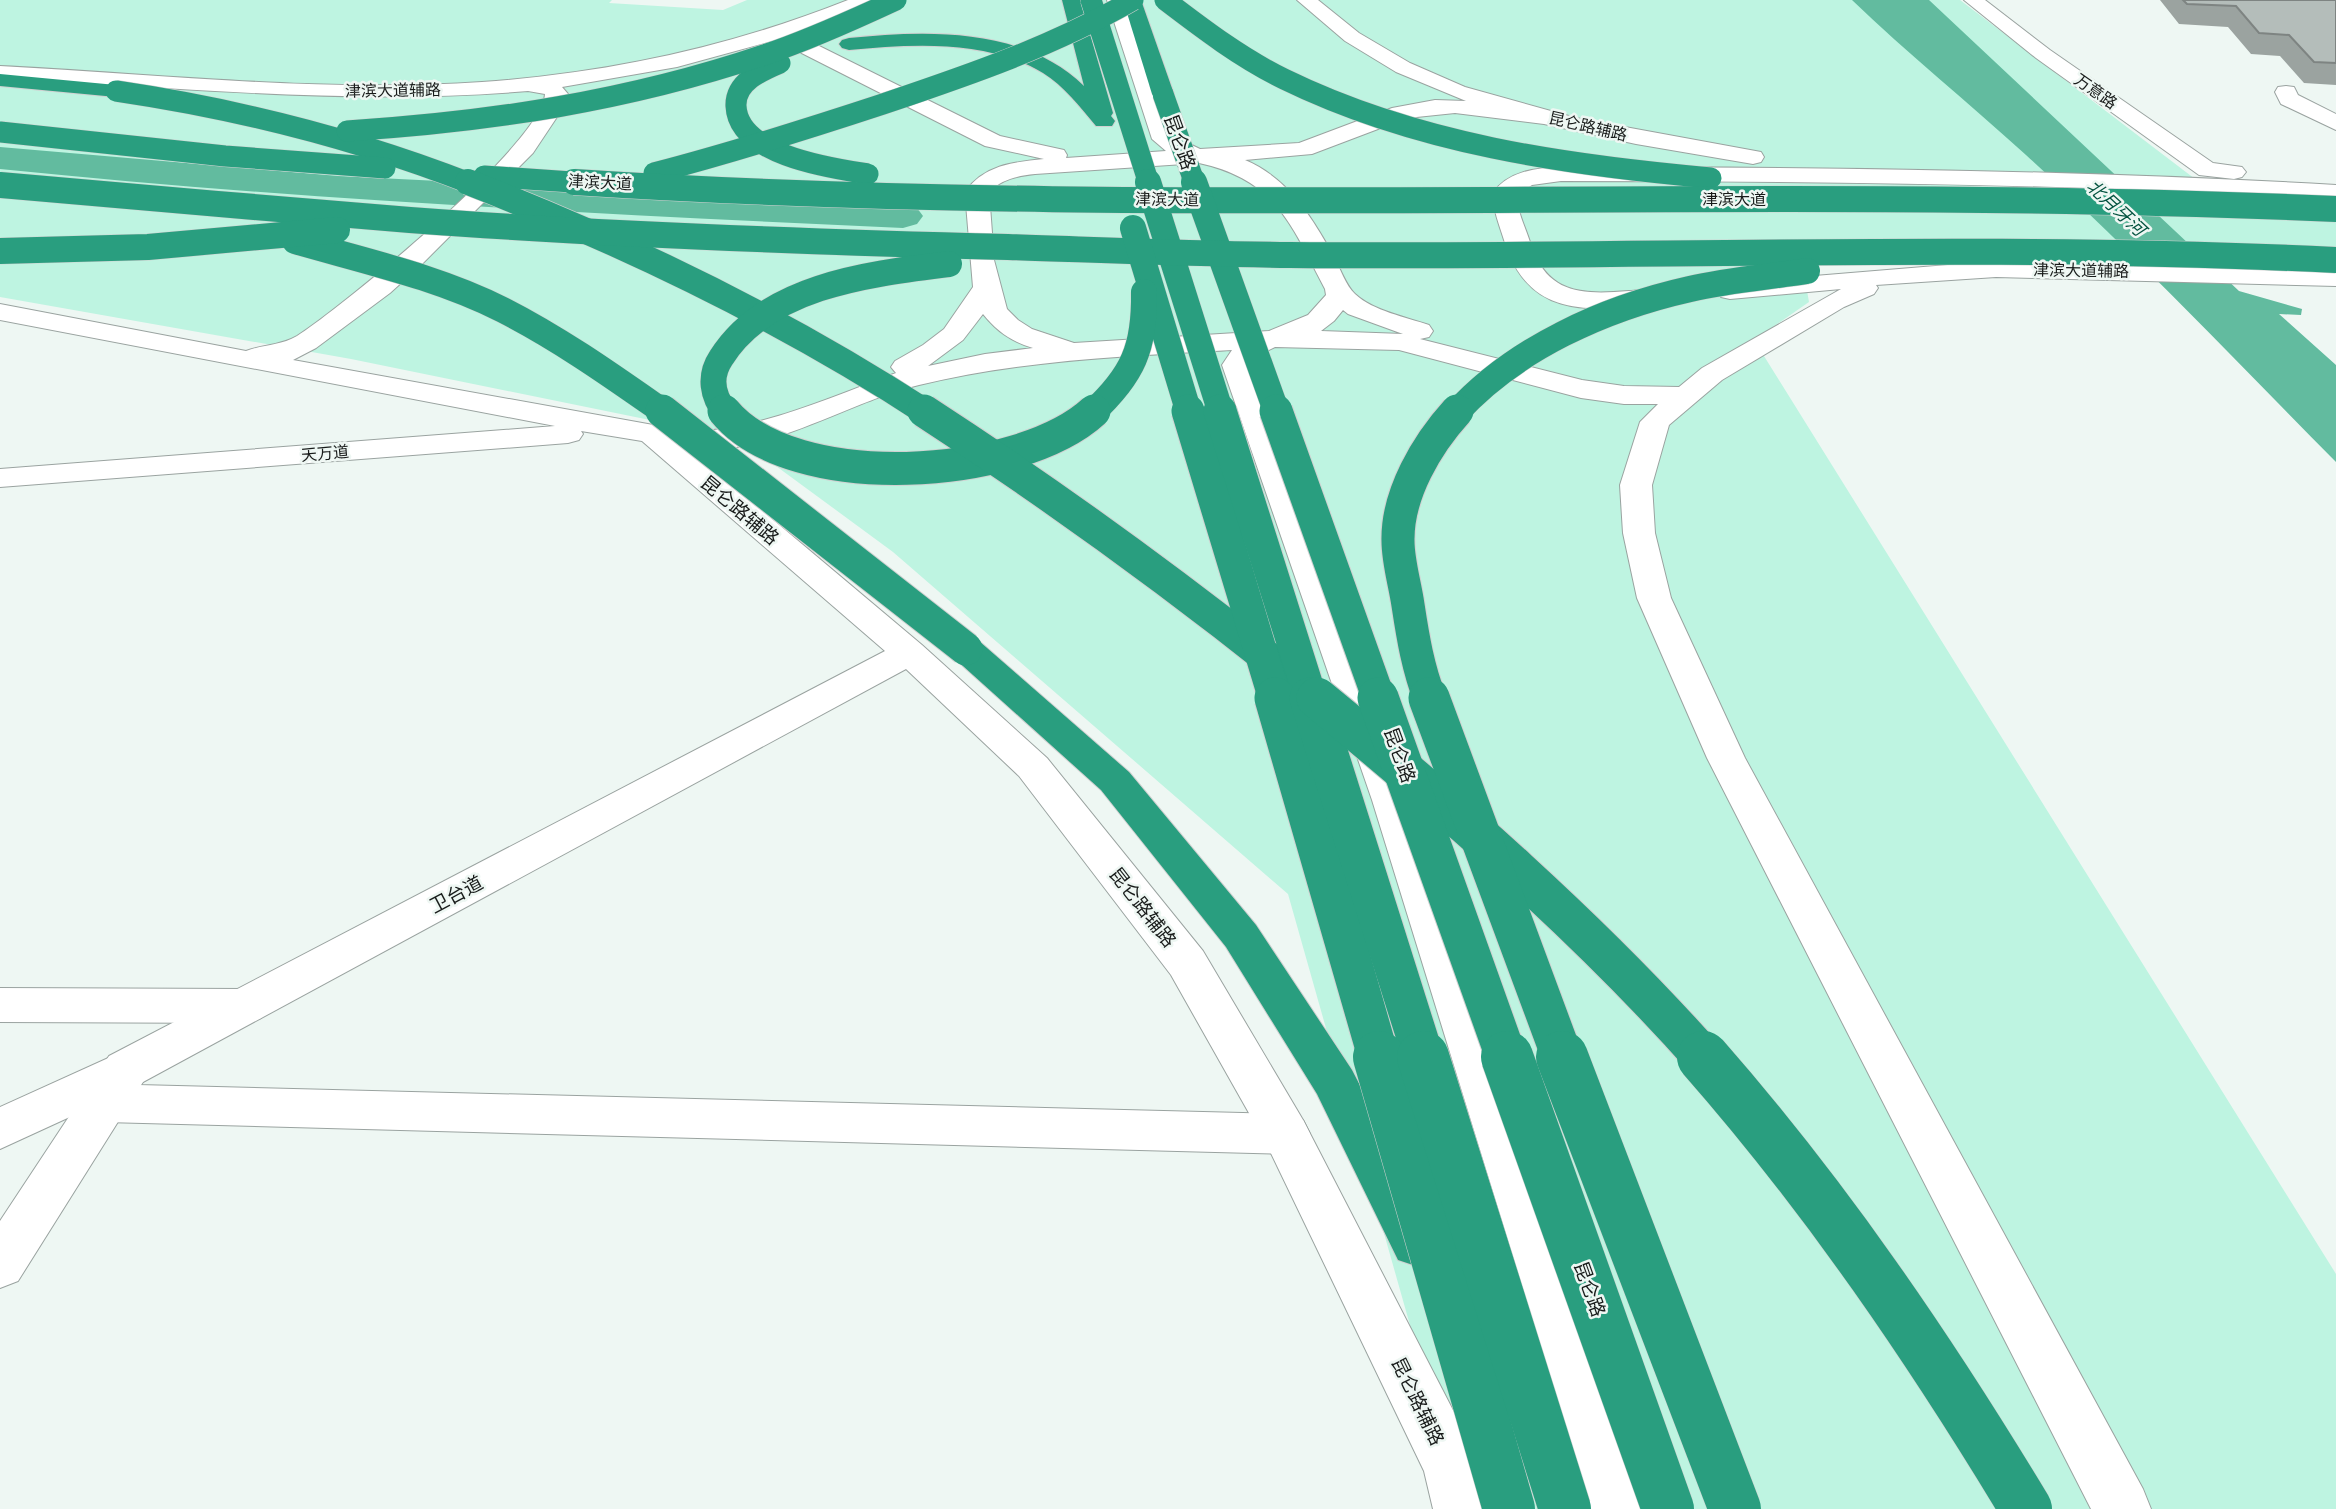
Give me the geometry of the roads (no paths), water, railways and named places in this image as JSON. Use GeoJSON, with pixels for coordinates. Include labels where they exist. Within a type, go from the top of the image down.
{"type":"FeatureCollection","features":[{"type":"Feature","properties":{"kind":"highway"},"geometry":{"type":"LineString","coordinates":[[0,131],[253,135],[385,130],[530,112],[624,94],[746,62],[817,36],[896,0]]}},
{"type":"Feature","properties":{"kind":"highway"},"geometry":{"type":"LineString","coordinates":[[1071,0],[1143,268],[1162,319],[1277,706],[1509,1509]]}},
{"type":"Feature","properties":{"kind":"highway"},"geometry":{"type":"LineString","coordinates":[[1091,0],[1565,1509]]}},
{"type":"Feature","properties":{"kind":"highway"},"geometry":{"type":"LineString","coordinates":[[0,251],[84,250],[271,238],[435,217],[581,190],[705,160],[926,90],[1063,36],[1132,0]]}},
{"type":"Feature","properties":{"kind":"highway","name":"昆仑路"},"geometry":{"type":"LineString","coordinates":[[1132,0],[1163,94],[1668,1509]]}},
{"type":"Feature","properties":{"kind":"highway"},"geometry":{"type":"LineString","coordinates":[[1165,0],[1228,50],[1306,91],[1368,114],[1500,149],[1595,164],[1725,179],[2111,195],[2213,202]]}},
{"type":"Feature","properties":{"kind":"highway"},"geometry":{"type":"LineString","coordinates":[[1104,121],[1076,88],[1049,68],[1005,51],[947,41],[849,44],[806,54],[751,78],[737,94],[734,105],[739,122],[754,138],[798,159],[844,171],[952,182],[1325,201]]}},
{"type":"Feature","properties":{"kind":"highway"},"geometry":{"type":"LineString","coordinates":[[0,80],[191,101],[260,115],[381,150],[508,196],[703,285],[803,339],[933,416],[1085,517],[1371,740],[1514,868],[1651,1000],[1784,1152],[1896,1302],[1980,1429],[2026,1509]]}},
{"type":"Feature","properties":{"kind":"highway","name":"津滨大道"},"geometry":{"type":"LineString","coordinates":[[0,131],[225,156],[532,179],[943,196],[1325,201],[1857,199],[2213,202],[2336,209]]}},
{"type":"Feature","properties":{"kind":"highway"},"geometry":{"type":"LineString","coordinates":[[0,185],[414,220],[692,236],[1290,255]]}},
{"type":"Feature","properties":{"kind":"highway"},"geometry":{"type":"LineString","coordinates":[[0,191],[166,215],[304,242],[424,279],[500,309],[574,350],[683,425],[965,649],[1115,781],[1241,936],[1328,1071],[1450,1311]]}},
{"type":"Feature","properties":{"kind":"highway"},"geometry":{"type":"LineString","coordinates":[[1143,268],[1146,321],[1142,342],[1127,376],[1115,393],[1098,409],[1064,431],[1007,454],[951,466],[920,468],[830,464],[797,456],[744,429],[717,403],[713,393],[713,375],[722,353],[750,323],[800,296],[863,277],[947,264],[1000,260],[1290,255],[1767,251],[2212,254],[2336,260]]}},
{"type":"Feature","properties":{"kind":"highway"},"geometry":{"type":"LineString","coordinates":[[1735,1509],[1493,876],[1417,664],[1398,540],[1404,507],[1417,468],[1434,436],[1478,388],[1551,339],[1624,309],[1690,289],[1782,273],[2066,252]]}},
{"type":"Feature","properties":{"kind":"street"},"geometry":{"type":"LineString","coordinates":[[771,37],[865,0]]}},
{"type":"Feature","properties":{"kind":"street"},"geometry":{"type":"LineString","coordinates":[[771,37],[993,141],[1067,157],[1105,161],[1142,151],[1151,139],[1104,0]]}},
{"type":"Feature","properties":{"kind":"street"},"geometry":{"type":"LineString","coordinates":[[1116,0],[1163,139],[1173,148],[1198,157],[1237,165],[1254,173],[1290,203],[1339,295],[1357,308],[1408,328],[1598,384],[1654,404]]}},
{"type":"Feature","properties":{"kind":"street","name":"昆仑路辅路"},"geometry":{"type":"LineString","coordinates":[[1306,0],[1363,45],[1416,73],[1473,96],[1550,118],[1754,157],[1897,176]]}},
{"type":"Feature","properties":{"kind":"street","name":"万意路"},"geometry":{"type":"LineString","coordinates":[[1973,0],[2043,54],[2215,171]]}},
{"type":"Feature","properties":{"kind":"street","name":"万意路"},"geometry":{"type":"LineString","coordinates":[[1984,0],[2072,68],[2215,171]]}},
{"type":"Feature","properties":{"kind":"street"},"geometry":{"type":"LineString","coordinates":[[771,37],[941,128],[956,146]]}},
{"type":"Feature","properties":{"kind":"street","name":"津滨大道辅路"},"geometry":{"type":"LineString","coordinates":[[0,72],[350,91],[415,91],[595,77],[677,61],[771,37]]}},
{"type":"Feature","properties":{"kind":"street"},"geometry":{"type":"LineString","coordinates":[[1290,203],[1307,175],[1319,163],[1417,119],[1427,108],[1432,93],[1416,73]]}},
{"type":"Feature","properties":{"kind":"street"},"geometry":{"type":"LineString","coordinates":[[519,85],[555,90],[565,84],[595,77]]}},
{"type":"Feature","properties":{"kind":"street"},"geometry":{"type":"LineString","coordinates":[[297,362],[306,342],[381,287],[533,138],[555,99],[555,90]]}},
{"type":"Feature","properties":{"kind":"street"},"geometry":{"type":"LineString","coordinates":[[2324,94],[2286,92],[2289,99],[2336,123]]}},
{"type":"Feature","properties":{"kind":"street"},"geometry":{"type":"LineString","coordinates":[[1082,350],[1029,338],[1011,329],[999,318],[986,287],[973,182],[1015,170],[1105,161],[1314,148],[1400,113],[1427,108],[1484,110],[1550,118]]}},
{"type":"Feature","properties":{"kind":"street"},"geometry":{"type":"LineString","coordinates":[[2215,171],[2294,189]]}},
{"type":"Feature","properties":{"kind":"street"},"geometry":{"type":"LineString","coordinates":[[2181,182],[2215,171],[2336,178]]}},
{"type":"Feature","properties":{"kind":"street"},"geometry":{"type":"LineString","coordinates":[[1907,275],[1787,288],[1576,299],[1547,288],[1525,265],[1505,202],[1505,193],[1516,182],[1547,175],[2038,178],[2181,182],[2336,192]]}},
{"type":"Feature","properties":{"kind":"street","name":"津滨大道辅路"},"geometry":{"type":"LineString","coordinates":[[1907,275],[1996,269],[2336,278]]}},
{"type":"Feature","properties":{"kind":"street"},"geometry":{"type":"LineString","coordinates":[[0,312],[230,355],[297,362],[692,441],[727,439],[776,427],[907,379],[1022,356],[1082,350],[1271,340],[1365,339],[1400,342],[1551,382],[1654,404],[1712,374],[1835,301],[1907,275]]}},
{"type":"Feature","properties":{"kind":"street"},"geometry":{"type":"LineString","coordinates":[[651,434],[760,416],[901,369],[929,355],[951,339],[967,321],[986,287]]}},
{"type":"Feature","properties":{"kind":"street"},"geometry":{"type":"LineString","coordinates":[[1339,295],[1320,320],[1244,353],[1236,365],[1392,800],[1620,1509]]}},
{"type":"Feature","properties":{"kind":"street"},"geometry":{"type":"LineString","coordinates":[[1163,346],[1196,352],[1223,365],[1226,372],[1371,799],[1597,1509]]}},
{"type":"Feature","properties":{"kind":"street"},"geometry":{"type":"LineString","coordinates":[[1654,404],[1636,485],[1639,534],[1654,598],[1726,758],[2122,1509]]}},
{"type":"Feature","properties":{"kind":"street","name":"昆仑路辅路"},"geometry":{"type":"LineString","coordinates":[[651,434],[909,653],[1033,767],[1187,963],[1286,1134],[1452,1468],[1462,1509]]}},
{"type":"Feature","properties":{"kind":"street","name":"天万道"},"geometry":{"type":"LineString","coordinates":[[0,478],[524,437],[651,434]]}},
{"type":"Feature","properties":{"kind":"street","name":"卫台道"},"geometry":{"type":"LineString","coordinates":[[0,1129],[115,1086],[245,1006],[909,653]]}},
{"type":"Feature","properties":{"kind":"street"},"geometry":{"type":"LineString","coordinates":[[0,1005],[245,1006]]}},
{"type":"Feature","properties":{"kind":"street"},"geometry":{"type":"LineString","coordinates":[[0,1265],[115,1086],[1286,1134]]}},
{"type":"Feature","properties":{"kind":"water","name":"北月牙河"},"geometry":{"type":"Polygon","coordinates":[[[1852,0],[1929,0],[2239,291],[2302,309],[2301,315],[2279,314],[2336,365],[2336,462],[2106,230],[1852,0]]]}},
{"type":"Feature","properties":{"kind":"waterway"},"geometry":{"type":"LineString","coordinates":[[0,158],[338,187],[903,216]]}}]}
